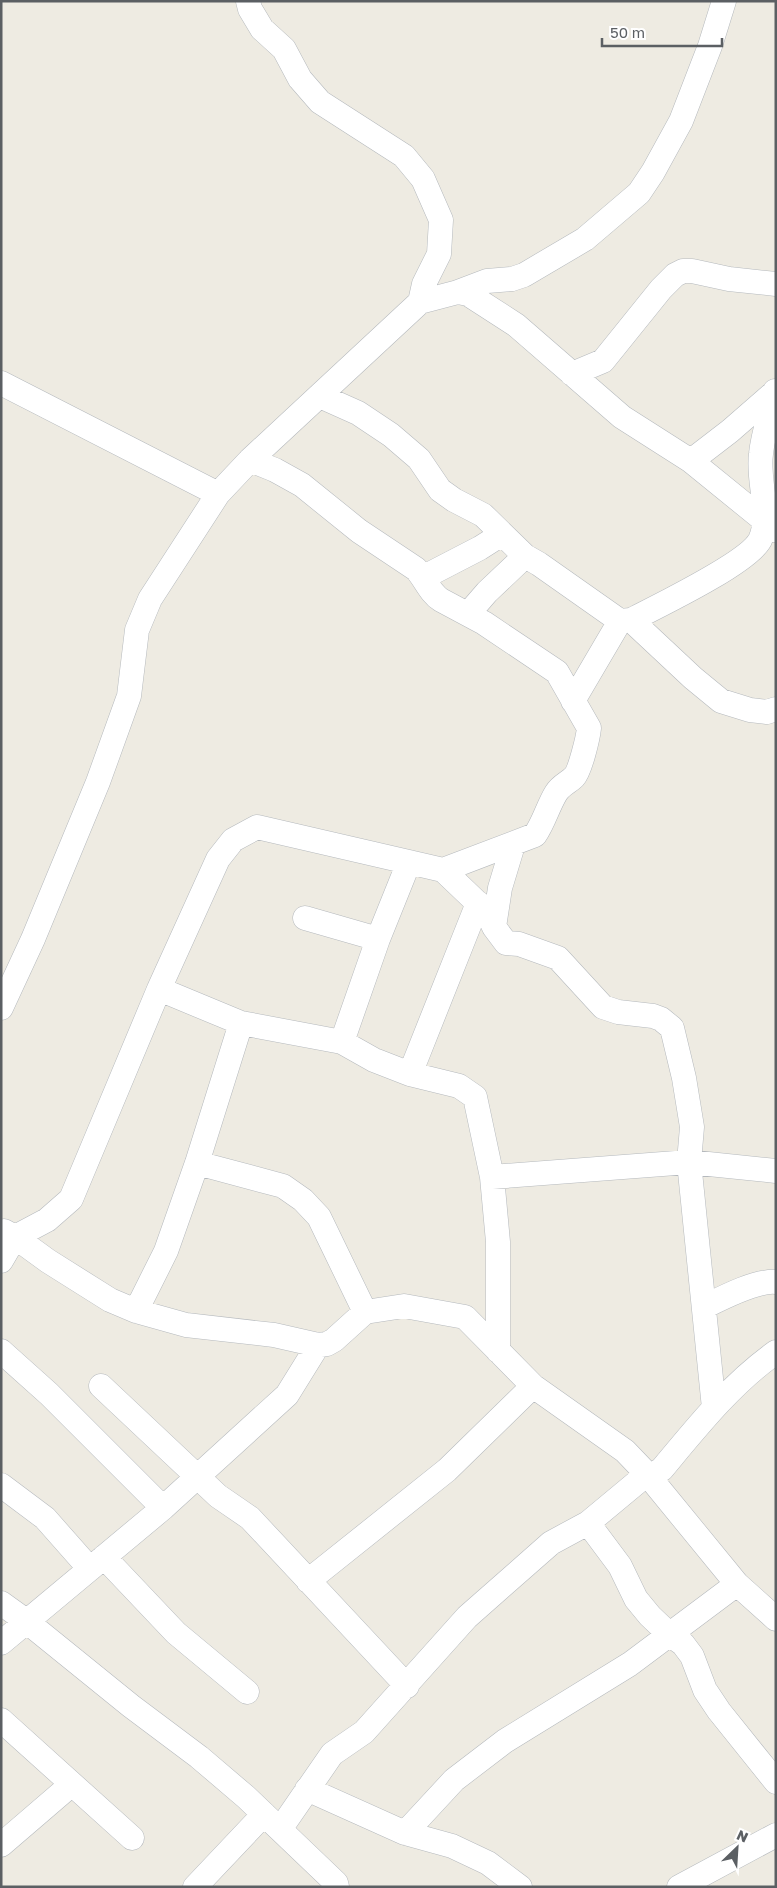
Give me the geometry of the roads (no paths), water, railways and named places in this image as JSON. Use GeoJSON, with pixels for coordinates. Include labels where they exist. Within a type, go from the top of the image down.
{"type":"FeatureCollection","features":[{"type":"Feature","properties":{"kind":"street"},"geometry":{"type":"LineString","coordinates":[[248,1],[250,9],[262,29],[284,49],[300,79],[320,102],[404,156],[424,179],[442,220],[439,254],[424,284],[420,302]]}},
{"type":"Feature","properties":{"kind":"street"},"geometry":{"type":"LineString","coordinates":[[1,1008],[33,939],[98,782],[129,696],[138,630],[150,599],[218,494],[250,460],[420,302],[458,292],[487,281],[512,279],[524,275],[586,239],[638,194],[653,172],[680,122],[710,46],[724,1]]}},
{"type":"Feature","properties":{"kind":"street"},"geometry":{"type":"LineString","coordinates":[[572,374],[603,361],[661,289],[675,275],[683,271],[692,271],[729,279],[776,284]]}},
{"type":"Feature","properties":{"kind":"street"},"geometry":{"type":"LineString","coordinates":[[458,292],[468,294],[516,325],[622,416],[691,462],[771,526]]}},
{"type":"Feature","properties":{"kind":"street"},"geometry":{"type":"LineString","coordinates":[[1,382],[218,494]]}},
{"type":"Feature","properties":{"kind":"street"},"geometry":{"type":"LineString","coordinates":[[691,462],[776,391]]}},
{"type":"Feature","properties":{"kind":"street"},"geometry":{"type":"LineString","coordinates":[[771,526],[762,497],[760,455],[776,391]]}},
{"type":"Feature","properties":{"kind":"street"},"geometry":{"type":"LineString","coordinates":[[320,396],[358,413],[391,435],[419,459],[440,490],[454,500],[483,515],[524,556],[626,620],[721,701],[750,710],[767,712],[776,709]]}},
{"type":"Feature","properties":{"kind":"street"},"geometry":{"type":"LineString","coordinates":[[250,460],[275,470],[302,485],[358,531],[416,569],[424,577],[436,596],[468,614],[557,672],[589,728],[588,739],[575,777],[563,785],[557,792],[535,835],[443,870]]}},
{"type":"Feature","properties":{"kind":"street"},"geometry":{"type":"LineString","coordinates":[[573,701],[626,620],[701,583],[752,551],[771,526]]}},
{"type":"Feature","properties":{"kind":"street"},"geometry":{"type":"LineString","coordinates":[[424,577],[480,548],[502,534]]}},
{"type":"Feature","properties":{"kind":"street"},"geometry":{"type":"LineString","coordinates":[[468,614],[487,592],[524,556]]}},
{"type":"Feature","properties":{"kind":"street"},"geometry":{"type":"LineString","coordinates":[[8,1233],[47,1220],[71,1199],[159,989],[218,859],[233,840],[257,827],[443,870],[487,912],[494,927],[506,943],[519,944],[558,958],[603,1006],[618,1012],[653,1016],[672,1028],[684,1078],[692,1127],[689,1162],[714,1408]]}},
{"type":"Feature","properties":{"kind":"street"},"geometry":{"type":"LineString","coordinates":[[494,927],[500,888],[512,845]]}},
{"type":"Feature","properties":{"kind":"street"},"geometry":{"type":"LineString","coordinates":[[342,1042],[378,939],[409,862]]}},
{"type":"Feature","properties":{"kind":"street"},"geometry":{"type":"LineString","coordinates":[[410,1074],[478,903]]}},
{"type":"Feature","properties":{"kind":"street"},"geometry":{"type":"LineString","coordinates":[[305,918],[378,939]]}},
{"type":"Feature","properties":{"kind":"street"},"geometry":{"type":"LineString","coordinates":[[159,989],[242,1023],[342,1042],[374,1060],[410,1074],[459,1086],[475,1098],[492,1177],[498,1242],[498,1350]]}},
{"type":"Feature","properties":{"kind":"street"},"geometry":{"type":"LineString","coordinates":[[136,1311],[166,1251],[197,1163],[242,1023]]}},
{"type":"Feature","properties":{"kind":"street"},"geometry":{"type":"LineString","coordinates":[[492,1177],[689,1162],[776,1171]]}},
{"type":"Feature","properties":{"kind":"street"},"geometry":{"type":"LineString","coordinates":[[197,1163],[283,1186],[303,1200],[319,1217],[365,1312]]}},
{"type":"Feature","properties":{"kind":"street"},"geometry":{"type":"LineString","coordinates":[[1,1261],[8,1233]]}},
{"type":"Feature","properties":{"kind":"street"},"geometry":{"type":"LineString","coordinates":[[8,1233],[110,1300],[136,1311],[186,1326],[274,1335],[318,1345],[327,1344],[334,1340],[365,1312],[404,1306],[465,1317],[534,1386],[625,1451],[647,1474],[737,1584],[776,1619]]}},
{"type":"Feature","properties":{"kind":"street"},"geometry":{"type":"LineString","coordinates":[[704,1307],[730,1294],[761,1283],[776,1282]]}},
{"type":"Feature","properties":{"kind":"street"},"geometry":{"type":"LineString","coordinates":[[1,1643],[199,1477],[287,1395],[318,1345]]}},
{"type":"Feature","properties":{"kind":"street"},"geometry":{"type":"LineString","coordinates":[[1,1351],[50,1394],[163,1508]]}},
{"type":"Feature","properties":{"kind":"street"},"geometry":{"type":"LineString","coordinates":[[195,1887],[307,1789],[332,1754],[364,1732],[467,1617],[551,1543],[588,1523],[647,1474],[653,1475],[662,1469],[745,1375],[766,1368],[776,1352]]}},
{"type":"Feature","properties":{"kind":"street"},"geometry":{"type":"LineString","coordinates":[[101,1386],[218,1496],[250,1518],[407,1686]]}},
{"type":"Feature","properties":{"kind":"street"},"geometry":{"type":"LineString","coordinates":[[308,1581],[447,1470],[534,1386]]}},
{"type":"Feature","properties":{"kind":"street"},"geometry":{"type":"LineString","coordinates":[[1,1485],[45,1518],[176,1633],[247,1692]]}},
{"type":"Feature","properties":{"kind":"street"},"geometry":{"type":"LineString","coordinates":[[588,1523],[620,1566],[636,1599],[650,1616],[688,1650],[705,1690],[719,1711],[776,1782]]}},
{"type":"Feature","properties":{"kind":"street"},"geometry":{"type":"LineString","coordinates":[[405,1833],[454,1780],[500,1745],[630,1664],[737,1584]]}},
{"type":"Feature","properties":{"kind":"street"},"geometry":{"type":"LineString","coordinates":[[1,1603],[26,1621],[130,1706],[199,1757],[272,1821],[336,1883],[337,1887]]}},
{"type":"Feature","properties":{"kind":"street"},"geometry":{"type":"LineString","coordinates":[[1,1720],[132,1838]]}},
{"type":"Feature","properties":{"kind":"street"},"geometry":{"type":"LineString","coordinates":[[1,1845],[72,1784]]}},
{"type":"Feature","properties":{"kind":"street"},"geometry":{"type":"LineString","coordinates":[[307,1789],[405,1833],[452,1846],[488,1863],[520,1887]]}},
{"type":"Feature","properties":{"kind":"street"},"geometry":{"type":"LineString","coordinates":[[679,1887],[776,1835]]}}]}
